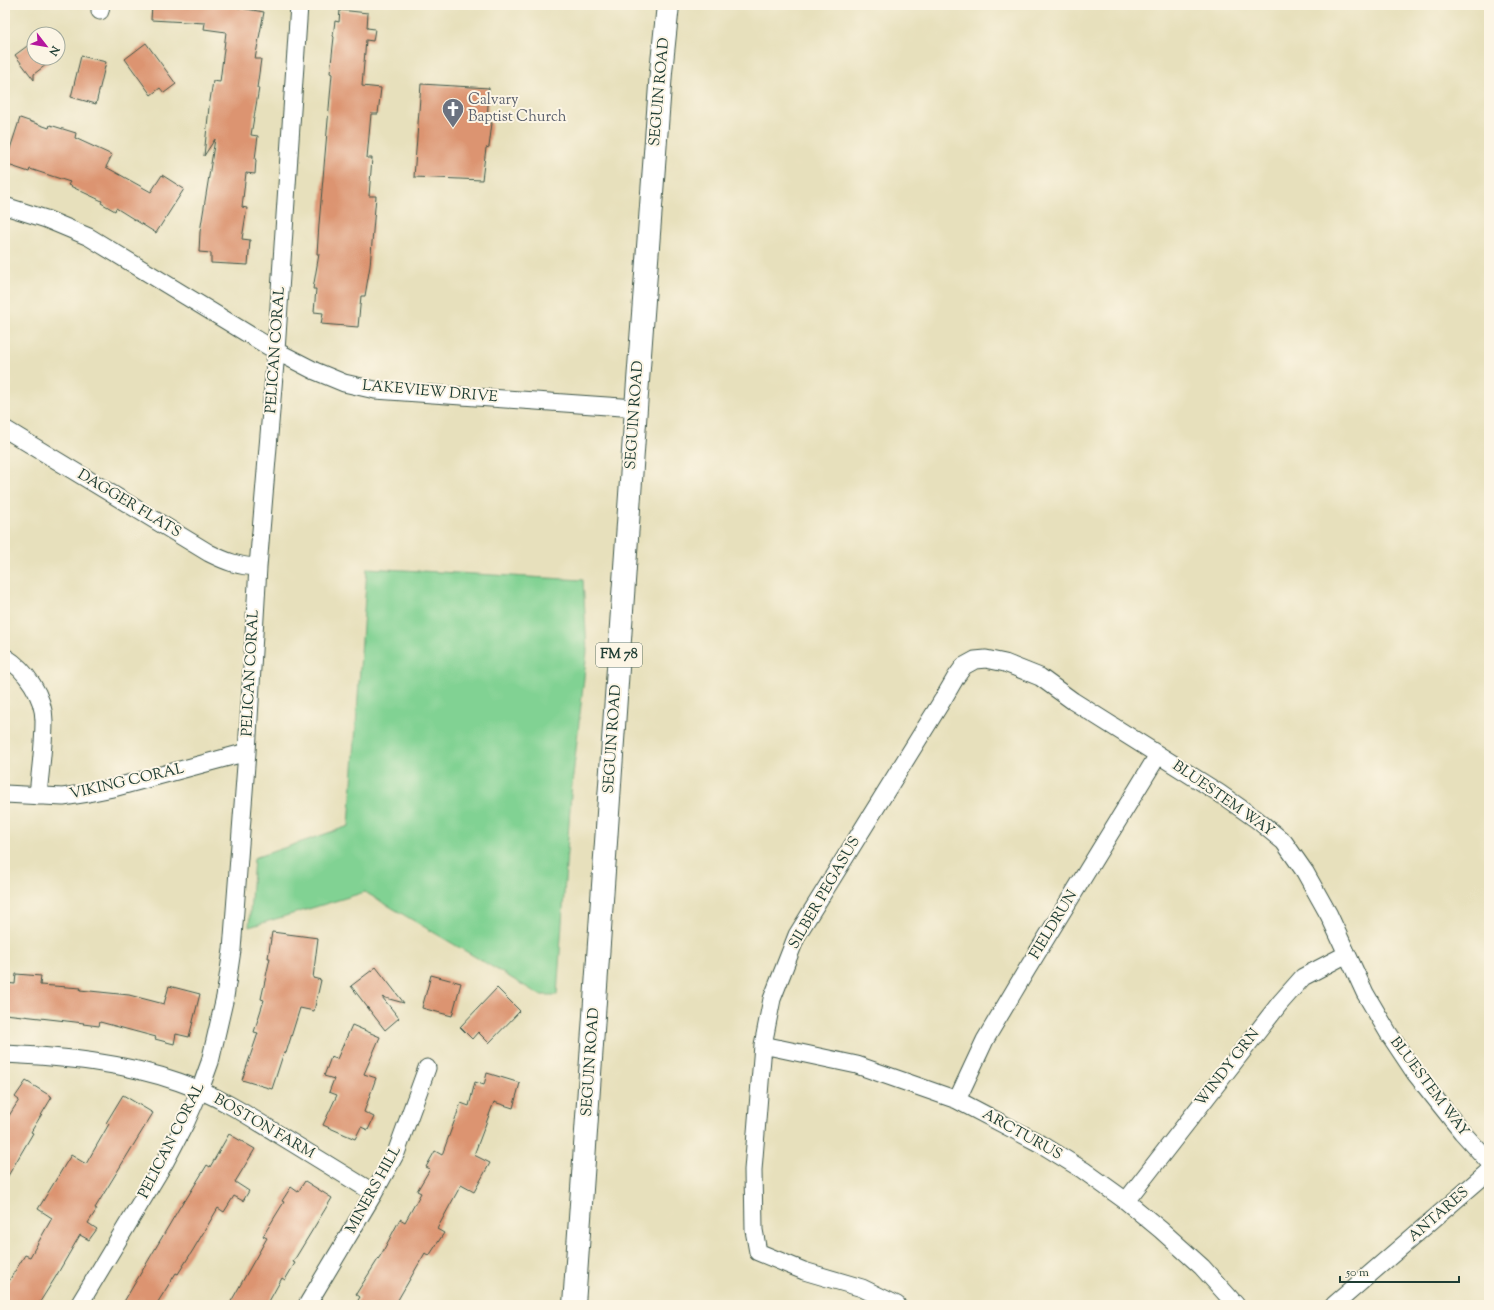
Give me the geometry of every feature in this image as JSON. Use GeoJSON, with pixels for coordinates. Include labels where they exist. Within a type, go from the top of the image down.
{"type":"FeatureCollection","features":[{"type":"Feature","properties":{"kind":"main road","name":"SEGUIN ROAD"},"geometry":{"type":"LineString","coordinates":[[574,1305],[636,408],[660,78],[668,5]]}},
{"type":"Feature","properties":{"kind":"street","name":"PELICAN CORAL"},"geometry":{"type":"LineString","coordinates":[[79,1305],[165,1162],[200,1090],[210,1062],[225,997],[232,950],[247,752],[258,567],[276,351],[299,5]]}},
{"type":"Feature","properties":{"kind":"street","name":"LAKEVIEW DRIVE"},"geometry":{"type":"LineString","coordinates":[[5,206],[46,219],[89,237],[276,351],[315,372],[344,384],[376,390],[636,408]]}},
{"type":"Feature","properties":{"kind":"street","name":"DAGGER FLATS"},"geometry":{"type":"LineString","coordinates":[[5,429],[225,562],[240,566],[258,567]]}},
{"type":"Feature","properties":{"kind":"street"},"geometry":{"type":"LineString","coordinates":[[5,657],[20,669],[29,679],[41,704],[44,720],[38,796]]}},
{"type":"Feature","properties":{"kind":"street","name":"BLUESTEM WAY"},"geometry":{"type":"LineString","coordinates":[[975,660],[986,659],[1004,663],[1040,677],[1073,701],[1219,793],[1256,819],[1284,842],[1305,872],[1329,915],[1365,993],[1390,1034],[1415,1073],[1462,1132],[1489,1162]]}},
{"type":"Feature","properties":{"kind":"street","name":"SILBER PEGASUS"},"geometry":{"type":"LineString","coordinates":[[897,1305],[862,1288],[804,1271],[758,1252],[754,1230],[752,1170],[763,1045],[772,999],[797,935],[956,677],[964,666],[975,660]]}},
{"type":"Feature","properties":{"kind":"street","name":"VIKING CORAL"},"geometry":{"type":"LineString","coordinates":[[5,794],[62,797],[88,794],[247,752]]}},
{"type":"Feature","properties":{"kind":"street","name":"FIELDRUN"},"geometry":{"type":"LineString","coordinates":[[957,1100],[985,1040],[1158,755]]}},
{"type":"Feature","properties":{"kind":"street","name":"WINDY GRN"},"geometry":{"type":"LineString","coordinates":[[1126,1201],[1280,1003],[1304,977],[1347,954]]}},
{"type":"Feature","properties":{"kind":"street","name":"ARCTURUS"},"geometry":{"type":"LineString","coordinates":[[763,1045],[857,1065],[957,1100],[1042,1144],[1083,1170],[1126,1201],[1161,1230],[1202,1267],[1236,1305]]}},
{"type":"Feature","properties":{"kind":"street","name":"BOSTON FARM"},"geometry":{"type":"LineString","coordinates":[[5,1054],[60,1057],[116,1065],[155,1074],[200,1090],[240,1111],[374,1193]]}},
{"type":"Feature","properties":{"kind":"street","name":"MINERS HILL"},"geometry":{"type":"LineString","coordinates":[[307,1305],[374,1193],[396,1153],[427,1068]]}},
{"type":"Feature","properties":{"kind":"street","name":"ANTARES"},"geometry":{"type":"LineString","coordinates":[[1334,1305],[1489,1171]]}},
{"type":"Feature","properties":{"kind":"green space"},"geometry":{"type":"Polygon","coordinates":[[[367,568],[583,580],[587,651],[571,794],[557,995],[540,995],[365,892],[249,927],[254,858],[349,826],[367,568]]]}},
{"type":"Feature","properties":{"kind":"building"},"geometry":{"type":"Polygon","coordinates":[[[152,5],[223,5],[264,12],[255,59],[261,59],[257,88],[259,88],[251,135],[258,136],[255,174],[246,173],[242,207],[247,208],[242,239],[250,240],[248,265],[211,263],[211,253],[199,252],[200,232],[215,139],[204,156],[209,107],[213,81],[220,82],[226,32],[204,29],[205,23],[151,20],[152,5]]]}},
{"type":"Feature","properties":{"kind":"building"},"geometry":{"type":"Polygon","coordinates":[[[340,10],[368,13],[367,28],[375,29],[373,41],[366,40],[362,86],[381,88],[378,114],[371,114],[367,158],[372,158],[369,196],[376,196],[370,266],[365,296],[361,296],[358,327],[321,324],[323,313],[314,312],[316,289],[313,289],[319,254],[317,254],[332,74],[330,73],[333,36],[335,21],[339,22],[340,10]]]}},
{"type":"Feature","properties":{"kind":"building"},"geometry":{"type":"Polygon","coordinates":[[[146,43],[176,84],[164,93],[160,88],[151,95],[125,59],[146,43]]]}},
{"type":"Feature","properties":{"kind":"building"},"geometry":{"type":"Polygon","coordinates":[[[26,47],[26,66],[44,66],[34,74],[34,80],[15,55],[26,47]]]}},
{"type":"Feature","properties":{"kind":"building"},"geometry":{"type":"Polygon","coordinates":[[[81,56],[106,62],[96,104],[71,97],[81,56]]]}},
{"type":"Feature","properties":{"kind":"building"},"geometry":{"type":"Polygon","coordinates":[[[421,84],[489,88],[487,122],[492,123],[489,147],[486,148],[482,180],[414,177],[421,84]]]}},
{"type":"Feature","properties":{"kind":"building"},"geometry":{"type":"Polygon","coordinates":[[[20,118],[49,128],[50,125],[76,133],[75,138],[112,155],[106,167],[151,192],[162,175],[184,189],[156,233],[116,208],[115,211],[101,203],[102,201],[68,185],[70,182],[30,169],[29,172],[5,164],[20,118]]]}},
{"type":"Feature","properties":{"kind":"building"},"geometry":{"type":"Polygon","coordinates":[[[272,932],[318,938],[313,978],[321,980],[314,1011],[300,1008],[286,1053],[284,1052],[272,1089],[242,1080],[258,1033],[254,1032],[264,1000],[261,999],[270,958],[268,958],[272,932]]]}},
{"type":"Feature","properties":{"kind":"building"},"geometry":{"type":"Polygon","coordinates":[[[376,967],[404,1003],[382,997],[399,1018],[385,1030],[351,986],[376,967]]]}},
{"type":"Feature","properties":{"kind":"building"},"geometry":{"type":"Polygon","coordinates":[[[16,974],[41,976],[40,985],[81,988],[80,990],[129,995],[164,1004],[169,986],[200,994],[189,1037],[176,1034],[174,1044],[155,1039],[156,1037],[100,1022],[99,1026],[5,1014],[5,983],[15,984],[16,974]]]}},
{"type":"Feature","properties":{"kind":"building"},"geometry":{"type":"Polygon","coordinates":[[[431,975],[461,983],[452,1016],[422,1008],[431,975]]]}},
{"type":"Feature","properties":{"kind":"building"},"geometry":{"type":"Polygon","coordinates":[[[497,988],[520,1011],[489,1043],[478,1032],[472,1039],[460,1027],[497,988]]]}},
{"type":"Feature","properties":{"kind":"building"},"geometry":{"type":"Polygon","coordinates":[[[352,1025],[380,1037],[364,1074],[376,1078],[364,1112],[374,1117],[368,1130],[361,1127],[355,1139],[323,1125],[337,1095],[329,1092],[334,1079],[324,1076],[331,1057],[337,1059],[352,1025]]]}},
{"type":"Feature","properties":{"kind":"building"},"geometry":{"type":"Polygon","coordinates":[[[487,1073],[520,1083],[513,1108],[494,1102],[474,1155],[490,1163],[474,1192],[461,1185],[437,1229],[444,1233],[429,1256],[425,1253],[395,1305],[355,1305],[360,1297],[356,1294],[382,1253],[400,1219],[405,1222],[421,1193],[417,1191],[430,1169],[426,1167],[435,1151],[442,1155],[461,1103],[469,1106],[475,1082],[484,1085],[487,1073]]]}},
{"type":"Feature","properties":{"kind":"building"},"geometry":{"type":"Polygon","coordinates":[[[26,1081],[52,1097],[31,1132],[33,1133],[5,1181],[5,1122],[19,1100],[15,1097],[26,1081]]]}},
{"type":"Feature","properties":{"kind":"building"},"geometry":{"type":"Polygon","coordinates":[[[123,1095],[153,1113],[95,1208],[97,1209],[88,1223],[97,1229],[89,1240],[80,1235],[38,1305],[5,1305],[5,1287],[25,1255],[30,1257],[52,1218],[38,1209],[71,1155],[86,1164],[109,1124],[106,1123],[123,1095]]]}},
{"type":"Feature","properties":{"kind":"building"},"geometry":{"type":"Polygon","coordinates":[[[229,1134],[255,1149],[235,1182],[249,1191],[243,1201],[234,1196],[224,1212],[218,1208],[178,1274],[176,1273],[156,1305],[122,1305],[184,1200],[185,1201],[207,1165],[210,1167],[229,1134]]]}},
{"type":"Feature","properties":{"kind":"building"},"geometry":{"type":"Polygon","coordinates":[[[305,1181],[332,1198],[293,1262],[295,1263],[285,1280],[282,1278],[267,1305],[229,1305],[267,1238],[263,1236],[284,1202],[282,1201],[291,1187],[298,1192],[305,1181]]]}},
{"type":"Feature","properties":{"kind":"place","name":"Calvary Baptist Church"},"geometry":{"type":"Point","coordinates":[453,128]}}]}
